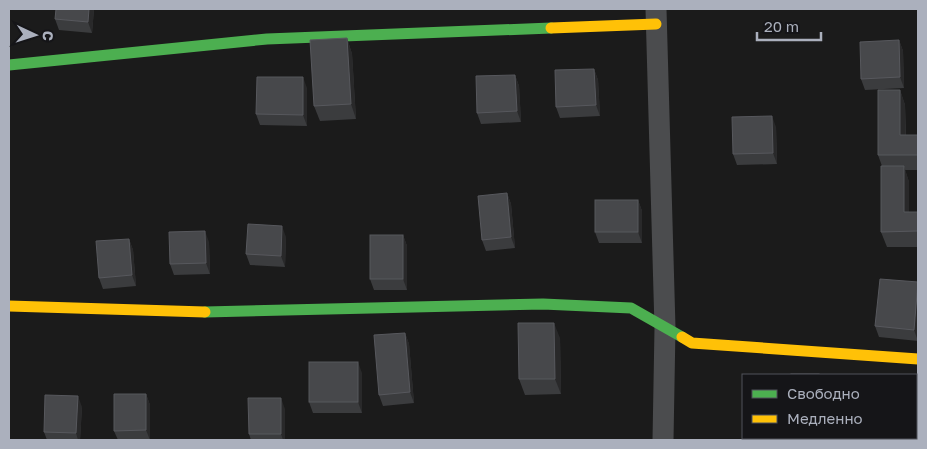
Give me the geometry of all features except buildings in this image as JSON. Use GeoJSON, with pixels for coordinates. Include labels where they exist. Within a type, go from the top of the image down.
{"type":"FeatureCollection","features":[{"type":"Feature","properties":{"kind":"street"},"geometry":{"type":"LineString","coordinates":[[9,65],[267,38],[656,16],[665,328],[663,440]]}},
{"type":"Feature","properties":{"kind":"street"},"geometry":{"type":"LineString","coordinates":[[9,306],[227,313],[543,304],[631,308],[692,343],[886,362],[918,359]]}},
{"type":"Feature","properties":{"kind":"traffic: fast"},"geometry":{"type":"LineString","coordinates":[[9,65],[267,39],[551,28]]}},
{"type":"Feature","properties":{"kind":"traffic: fast"},"geometry":{"type":"LineString","coordinates":[[205,312],[543,304],[631,308],[682,337]]}},
{"type":"Feature","properties":{"kind":"traffic: slow"},"geometry":{"type":"LineString","coordinates":[[551,28],[656,24]]}},
{"type":"Feature","properties":{"kind":"traffic: slow"},"geometry":{"type":"LineString","coordinates":[[9,306],[205,312]]}},
{"type":"Feature","properties":{"kind":"traffic: slow"},"geometry":{"type":"LineString","coordinates":[[682,337],[692,343],[918,359]]}}]}
